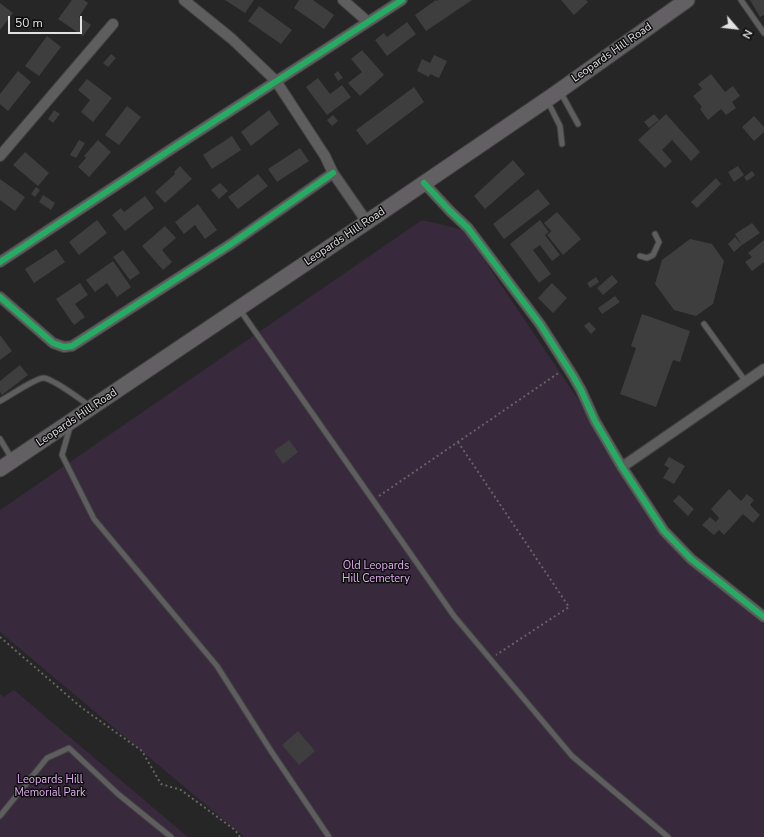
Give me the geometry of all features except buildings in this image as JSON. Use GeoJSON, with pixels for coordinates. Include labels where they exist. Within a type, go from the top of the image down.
{"type":"FeatureCollection","features":[{"type":"Feature","properties":{"kind":"main road","name":"Leopards Hill Road"},"geometry":{"type":"LineString","coordinates":[[0,469],[368,222],[424,182],[546,100],[687,0]]}},
{"type":"Feature","properties":{"kind":"street"},"geometry":{"type":"LineString","coordinates":[[184,0],[232,39],[276,81],[325,156],[333,173],[368,222]]}},
{"type":"Feature","properties":{"kind":"street"},"geometry":{"type":"LineString","coordinates":[[343,0],[368,22]]}},
{"type":"Feature","properties":{"kind":"street"},"geometry":{"type":"LineString","coordinates":[[0,262],[402,0]]}},
{"type":"Feature","properties":{"kind":"street"},"geometry":{"type":"LineString","coordinates":[[0,156],[113,24]]}},
{"type":"Feature","properties":{"kind":"street"},"geometry":{"type":"LineString","coordinates":[[0,297],[53,343],[64,347],[72,346],[232,244],[333,173]]}},
{"type":"Feature","properties":{"kind":"street"},"geometry":{"type":"LineString","coordinates":[[424,182],[450,211],[468,228],[540,324],[581,390],[595,421],[622,467],[664,531],[692,559],[764,617]]}},
{"type":"Feature","properties":{"kind":"street"},"geometry":{"type":"LineString","coordinates":[[622,467],[764,369]]}},
{"type":"Feature","properties":{"kind":"lane"},"geometry":{"type":"LineString","coordinates":[[741,0],[764,33]]}},
{"type":"Feature","properties":{"kind":"lane"},"geometry":{"type":"LineString","coordinates":[[559,90],[578,124]]}},
{"type":"Feature","properties":{"kind":"lane"},"geometry":{"type":"LineString","coordinates":[[546,100],[560,126],[562,144]]}},
{"type":"Feature","properties":{"kind":"lane"},"geometry":{"type":"LineString","coordinates":[[640,256],[647,258],[653,255],[659,242],[655,234]]}},
{"type":"Feature","properties":{"kind":"lane"},"geometry":{"type":"LineString","coordinates":[[239,309],[454,616],[572,756],[668,837]]}},
{"type":"Feature","properties":{"kind":"lane"},"geometry":{"type":"LineString","coordinates":[[704,324],[747,382]]}},
{"type":"Feature","properties":{"kind":"lane"},"geometry":{"type":"LineString","coordinates":[[0,401],[37,380],[44,378],[51,380],[92,408]]}},
{"type":"Feature","properties":{"kind":"lane"},"geometry":{"type":"LineString","coordinates":[[72,421],[62,455],[94,519],[217,666],[271,751],[329,837]]}},
{"type":"Feature","properties":{"kind":"lane"},"geometry":{"type":"LineString","coordinates":[[0,439],[13,460]]}},
{"type":"Feature","properties":{"kind":"lane"},"geometry":{"type":"LineString","coordinates":[[0,816],[47,758],[69,748],[118,794],[172,837]]}},
{"type":"Feature","properties":{"kind":"path"},"geometry":{"type":"LineString","coordinates":[[373,501],[567,367]]}},
{"type":"Feature","properties":{"kind":"path"},"geometry":{"type":"LineString","coordinates":[[458,442],[569,607],[490,659]]}},
{"type":"Feature","properties":{"kind":"path"},"geometry":{"type":"LineString","coordinates":[[0,637],[82,708],[142,751],[161,784],[181,790],[235,830],[240,837]]}},
{"type":"Feature","properties":{"kind":"green space","name":"Old Leopards Hill Cemetery"},"geometry":{"type":"Polygon","coordinates":[[[422,220],[464,230],[685,558],[764,625],[764,837],[244,837],[0,632],[0,510],[422,220]]]}},
{"type":"Feature","properties":{"kind":"green space","name":"Leopards Hill Memorial Park"},"geometry":{"type":"Polygon","coordinates":[[[14,690],[188,837],[0,837],[0,694],[4,697],[14,690]]]}},
{"type":"Feature","properties":{"kind":"cycle path"},"geometry":{"type":"LineString","coordinates":[[0,262],[402,0]]}},
{"type":"Feature","properties":{"kind":"cycle path"},"geometry":{"type":"LineString","coordinates":[[0,297],[53,343],[64,347],[72,346],[231,244],[333,173]]}},
{"type":"Feature","properties":{"kind":"cycle path"},"geometry":{"type":"LineString","coordinates":[[424,183],[468,228],[540,324],[573,376],[595,421],[622,467],[664,531],[691,559],[764,617]]}}]}
